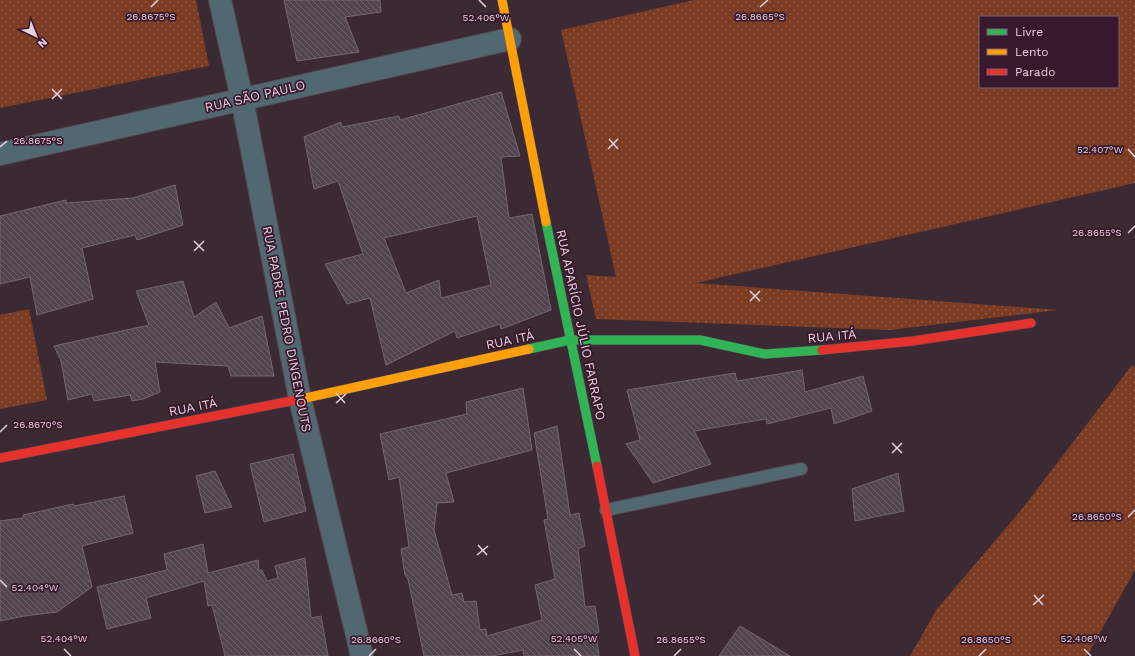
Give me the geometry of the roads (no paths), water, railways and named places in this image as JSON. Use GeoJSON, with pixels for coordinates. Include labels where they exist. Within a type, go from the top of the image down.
{"type":"FeatureCollection","features":[{"type":"Feature","properties":{"kind":"street","name":"RUA PADRE PEDRO DINGENOUTS"},"geometry":{"type":"LineString","coordinates":[[220,0],[242,99],[300,399],[362,656]]}},
{"type":"Feature","properties":{"kind":"street","name":"RUA APARÍCIO JÚLIO FARRAPO"},"geometry":{"type":"LineString","coordinates":[[502,0],[635,656]]}},
{"type":"Feature","properties":{"kind":"street","name":"RUA SÃO PAULO"},"geometry":{"type":"LineString","coordinates":[[0,154],[510,39]]}},
{"type":"Feature","properties":{"kind":"street","name":"RUA ITÁ"},"geometry":{"type":"LineString","coordinates":[[0,458],[300,399],[570,340],[700,340],[764,354],[842,349],[913,341],[1031,323]]}},
{"type":"Feature","properties":{"kind":"lane"},"geometry":{"type":"LineString","coordinates":[[606,510],[802,469]]}}]}
